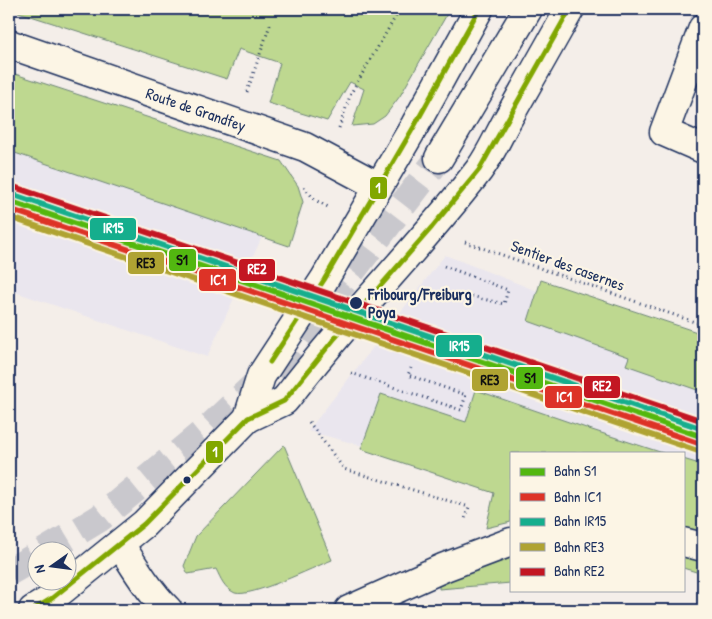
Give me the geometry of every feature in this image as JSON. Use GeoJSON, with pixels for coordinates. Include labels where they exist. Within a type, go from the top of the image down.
{"type":"FeatureCollection","features":[{"type":"Feature","properties":{"kind":"main road"},"geometry":{"type":"LineString","coordinates":[[248,418],[261,376],[324,280],[415,125],[479,9]]}},
{"type":"Feature","properties":{"kind":"main road"},"geometry":{"type":"LineString","coordinates":[[439,158],[528,9]]}},
{"type":"Feature","properties":{"kind":"main road"},"geometry":{"type":"LineString","coordinates":[[33,610],[51,599],[150,518],[248,418],[284,401],[289,396],[371,295],[424,237],[480,168],[570,9]]}},
{"type":"Feature","properties":{"kind":"main road"},"geometry":{"type":"LineString","coordinates":[[703,28],[664,132],[703,149]]}},
{"type":"Feature","properties":{"kind":"main road","name":"Route de Grandfey"},"geometry":{"type":"LineString","coordinates":[[9,44],[305,147],[378,186]]}},
{"type":"Feature","properties":{"kind":"main road"},"geometry":{"type":"LineString","coordinates":[[349,610],[445,567],[510,542]]}},
{"type":"Feature","properties":{"kind":"main road"},"geometry":{"type":"LineString","coordinates":[[684,542],[703,547]]}},
{"type":"Feature","properties":{"kind":"main road"},"geometry":{"type":"LineString","coordinates":[[120,544],[137,572],[168,610]]}},
{"type":"Feature","properties":{"kind":"path"},"geometry":{"type":"LineString","coordinates":[[327,158],[352,94],[400,9]]}},
{"type":"Feature","properties":{"kind":"path"},"geometry":{"type":"LineString","coordinates":[[236,123],[271,22]]}},
{"type":"Feature","properties":{"kind":"path","name":"Sentier des casernes"},"geometry":{"type":"LineString","coordinates":[[424,237],[459,240],[476,245],[703,325]]}},
{"type":"Feature","properties":{"kind":"path"},"geometry":{"type":"LineString","coordinates":[[447,268],[508,290],[504,304],[467,295],[464,302]]}},
{"type":"Feature","properties":{"kind":"path"},"geometry":{"type":"LineString","coordinates":[[348,372],[461,410],[466,395],[408,376],[410,368]]}},
{"type":"Feature","properties":{"kind":"path"},"geometry":{"type":"LineString","coordinates":[[289,396],[344,468],[469,507],[464,524]]}},
{"type":"Feature","properties":{"kind":"shaded area"},"geometry":{"type":"Polygon","coordinates":[[[9,102],[283,191],[207,357],[9,290],[9,102]]]}},
{"type":"Feature","properties":{"kind":"shaded area"},"geometry":{"type":"Polygon","coordinates":[[[445,255],[703,356],[703,537],[684,532],[684,452],[510,452],[510,486],[308,431],[445,255]]]}},
{"type":"Feature","properties":{"kind":"green space"},"geometry":{"type":"Polygon","coordinates":[[[9,9],[450,9],[400,96],[385,116],[373,124],[352,126],[364,89],[350,82],[327,121],[268,103],[280,63],[239,49],[227,79],[9,9]]]}},
{"type":"Feature","properties":{"kind":"green space"},"geometry":{"type":"Polygon","coordinates":[[[9,72],[281,161],[298,186],[303,202],[289,246],[9,151],[9,72]]]}},
{"type":"Feature","properties":{"kind":"green space"},"geometry":{"type":"Polygon","coordinates":[[[541,280],[703,334],[703,392],[626,365],[629,357],[528,321],[541,280]]]}},
{"type":"Feature","properties":{"kind":"green space"},"geometry":{"type":"Polygon","coordinates":[[[476,390],[660,452],[510,452],[510,522],[486,528],[494,493],[361,449],[381,394],[466,422],[476,390]]]}},
{"type":"Feature","properties":{"kind":"green space"},"geometry":{"type":"Polygon","coordinates":[[[284,445],[332,560],[268,587],[243,593],[235,593],[228,589],[216,569],[188,574],[184,566],[196,536],[284,445]]]}},
{"type":"Feature","properties":{"kind":"green space"},"geometry":{"type":"Polygon","coordinates":[[[684,459],[703,465],[703,532],[684,528],[684,459]]]}},
{"type":"Feature","properties":{"kind":"green space"},"geometry":{"type":"Polygon","coordinates":[[[510,555],[510,583],[439,589],[439,583],[510,555]]]}},
{"type":"Feature","properties":{"kind":"green space"},"geometry":{"type":"Polygon","coordinates":[[[684,555],[703,560],[703,574],[684,568],[684,555]]]}},
{"type":"Feature","properties":{"kind":"green space"},"geometry":{"type":"Polygon","coordinates":[[[563,607],[566,610],[519,610],[520,609],[563,607]]]}},
{"type":"Feature","properties":{"kind":"tunnel"},"geometry":{"type":"LineString","coordinates":[[60,542],[100,518],[209,428],[289,353],[439,158]]}},
{"type":"Feature","properties":{"kind":"tunnel"},"geometry":{"type":"LineString","coordinates":[[9,572],[28,561]]}},
{"type":"Feature","properties":{"kind":"rail line","name":"RE2"},"geometry":{"type":"LineString","coordinates":[[14,187],[703,421]]}},
{"type":"Feature","properties":{"kind":"rail line","name":"IR15"},"geometry":{"type":"LineString","coordinates":[[11,194],[703,429]]}},
{"type":"Feature","properties":{"kind":"rail line","name":"S1"},"geometry":{"type":"LineString","coordinates":[[9,201],[703,437]]}},
{"type":"Feature","properties":{"kind":"rail line","name":"IC1"},"geometry":{"type":"LineString","coordinates":[[9,209],[701,444]]}},
{"type":"Feature","properties":{"kind":"rail line","name":"RE3"},"geometry":{"type":"LineString","coordinates":[[9,217],[698,451]]}},
{"type":"Feature","properties":{"kind":"transit line","name":"1"},"geometry":{"type":"LineString","coordinates":[[270,362],[324,280],[415,125],[479,9]]}},
{"type":"Feature","properties":{"kind":"transit line","name":"1"},"geometry":{"type":"LineString","coordinates":[[33,610],[51,599],[144,524],[248,418],[284,401],[335,338],[479,170],[570,9]]}},
{"type":"Feature","properties":{"kind":"place","name":"Fribourg/Freiburg Poya"},"geometry":{"type":"Point","coordinates":[356,303]}}]}
